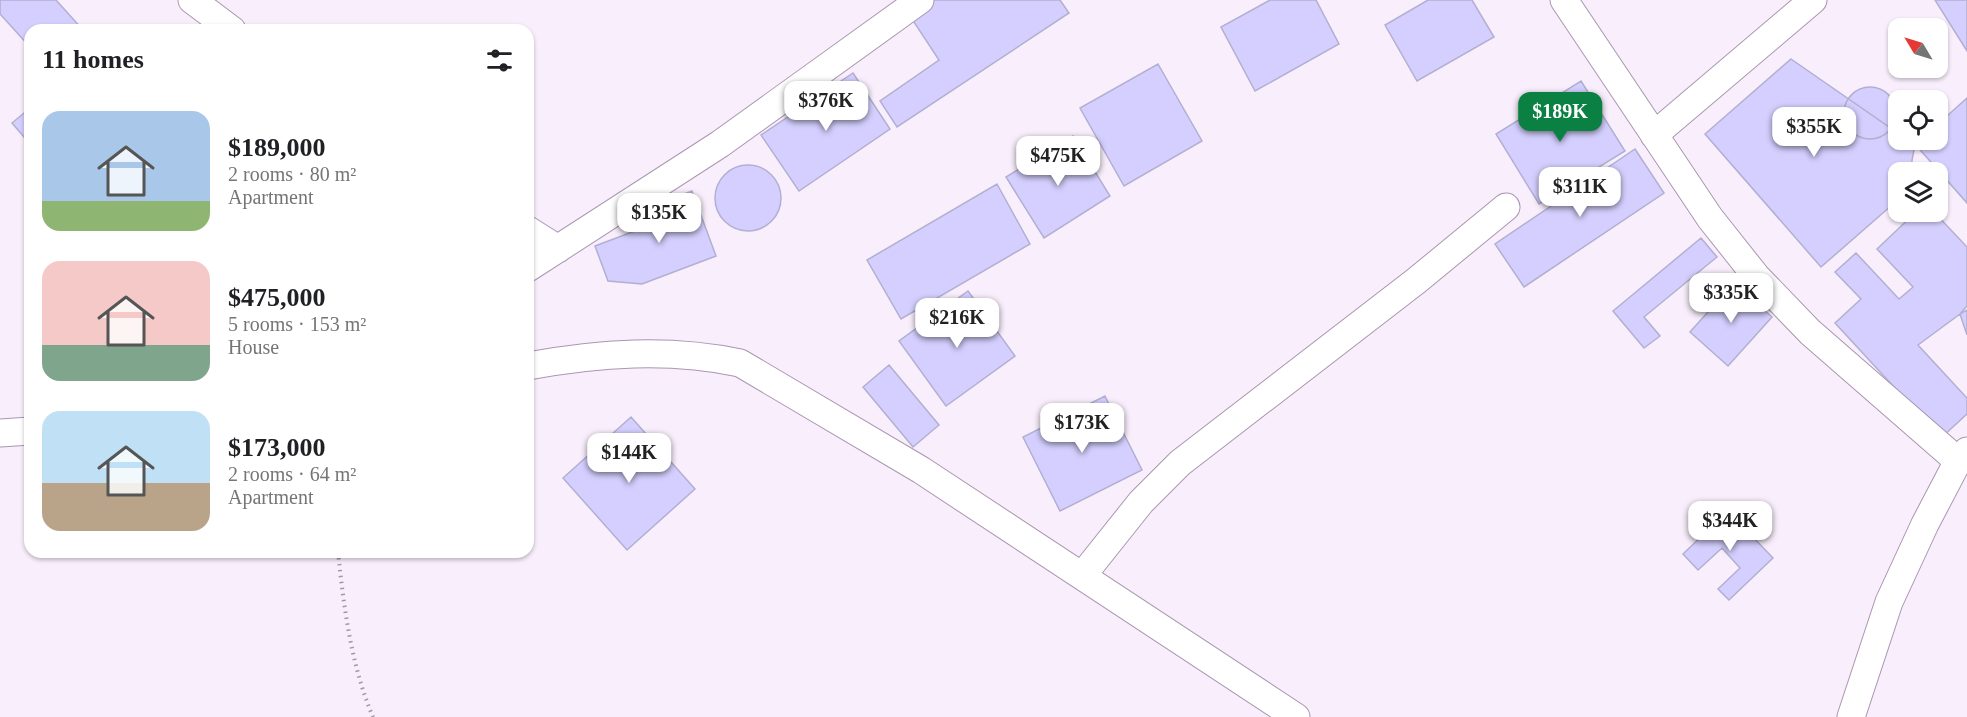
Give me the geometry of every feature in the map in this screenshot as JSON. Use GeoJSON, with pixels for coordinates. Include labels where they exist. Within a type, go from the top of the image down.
{"type":"FeatureCollection","features":[{"type":"Feature","properties":{"kind":"street"},"geometry":{"type":"LineString","coordinates":[[192,0],[224,24]]}},
{"type":"Feature","properties":{"kind":"street"},"geometry":{"type":"LineString","coordinates":[[534,264],[720,144],[920,0]]}},
{"type":"Feature","properties":{"kind":"street"},"geometry":{"type":"LineString","coordinates":[[1564,0],[1710,218],[1756,276],[1810,332],[1963,456],[1924,524],[1889,602],[1851,717]]}},
{"type":"Feature","properties":{"kind":"street"},"geometry":{"type":"LineString","coordinates":[[1654,135],[1813,0]]}},
{"type":"Feature","properties":{"kind":"street"},"geometry":{"type":"LineString","coordinates":[[1082,576],[1141,502],[1180,463],[1416,280],[1506,207]]}},
{"type":"Feature","properties":{"kind":"street"},"geometry":{"type":"LineString","coordinates":[[534,234],[558,249]]}},
{"type":"Feature","properties":{"kind":"street"},"geometry":{"type":"LineString","coordinates":[[534,365],[636,352],[705,355],[740,363],[921,470],[1296,717]]}},
{"type":"Feature","properties":{"kind":"street"},"geometry":{"type":"LineString","coordinates":[[0,433],[24,431]]}},
{"type":"Feature","properties":{"kind":"path"},"geometry":{"type":"LineString","coordinates":[[339,558],[345,618],[364,696],[373,717]]}},
{"type":"Feature","properties":{"kind":"building"},"geometry":{"type":"Polygon","coordinates":[[[0,0],[56,0],[78,24],[24,24],[24,40],[0,14],[0,0]]]}},
{"type":"Feature","properties":{"kind":"building"},"geometry":{"type":"Polygon","coordinates":[[[933,0],[1060,0],[1069,13],[897,127],[880,101],[939,60],[910,16],[933,0]]]}},
{"type":"Feature","properties":{"kind":"building"},"geometry":{"type":"Polygon","coordinates":[[[1270,0],[1316,0],[1339,44],[1255,91],[1221,27],[1270,0]]]}},
{"type":"Feature","properties":{"kind":"building"},"geometry":{"type":"Polygon","coordinates":[[[1428,0],[1472,0],[1494,37],[1417,81],[1385,25],[1428,0]]]}},
{"type":"Feature","properties":{"kind":"building"},"geometry":{"type":"Polygon","coordinates":[[[1935,0],[1967,0],[1967,51],[1948,18],[1935,0]]]}},
{"type":"Feature","properties":{"kind":"building"},"geometry":{"type":"Polygon","coordinates":[[[1791,59],[1888,126],[1888,150],[1914,150],[1912,162],[1888,162],[1888,209],[1821,267],[1705,134],[1791,59]]]}},
{"type":"Feature","properties":{"kind":"building"},"geometry":{"type":"Polygon","coordinates":[[[1158,64],[1202,141],[1124,186],[1080,108],[1158,64]]]}},
{"type":"Feature","properties":{"kind":"building"},"geometry":{"type":"Polygon","coordinates":[[[853,73],[890,129],[799,191],[761,135],[853,73]]]}},
{"type":"Feature","properties":{"kind":"building"},"geometry":{"type":"Polygon","coordinates":[[[1581,81],[1625,151],[1539,204],[1496,134],[1581,81]]]}},
{"type":"Feature","properties":{"kind":"building"},"geometry":{"type":"Polygon","coordinates":[[[1865,87],[1875,87],[1888,93],[1888,133],[1875,139],[1865,139],[1851,132],[1844,118],[1844,108],[1851,94],[1865,87]]]}},
{"type":"Feature","properties":{"kind":"building"},"geometry":{"type":"Polygon","coordinates":[[[1967,98],[1967,203],[1948,181],[1948,162],[1931,162],[1920,150],[1948,150],[1948,115],[1967,98]]]}},
{"type":"Feature","properties":{"kind":"building"},"geometry":{"type":"Polygon","coordinates":[[[24,113],[24,137],[12,123],[24,113]]]}},
{"type":"Feature","properties":{"kind":"building"},"geometry":{"type":"Polygon","coordinates":[[[1073,136],[1110,196],[1044,238],[1006,177],[1073,136]]]}},
{"type":"Feature","properties":{"kind":"building"},"geometry":{"type":"Polygon","coordinates":[[[1635,149],[1664,193],[1524,287],[1495,244],[1635,149]]]}},
{"type":"Feature","properties":{"kind":"building"},"geometry":{"type":"Polygon","coordinates":[[[741,165],[755,165],[767,170],[776,179],[781,198],[779,211],[772,222],[755,231],[741,231],[729,226],[720,217],[715,205],[715,191],[720,179],[729,170],[741,165]]]}},
{"type":"Feature","properties":{"kind":"building"},"geometry":{"type":"Polygon","coordinates":[[[997,184],[1030,244],[901,319],[867,260],[997,184]]]}},
{"type":"Feature","properties":{"kind":"building"},"geometry":{"type":"Polygon","coordinates":[[[692,191],[716,256],[642,284],[608,281],[595,246],[648,226],[642,210],[692,191]]]}},
{"type":"Feature","properties":{"kind":"building"},"geometry":{"type":"Polygon","coordinates":[[[1905,222],[1943,222],[1967,247],[1967,306],[1960,314],[1918,345],[1967,398],[1967,414],[1941,438],[1835,323],[1861,299],[1835,272],[1856,253],[1899,299],[1913,287],[1877,249],[1905,222]]]}},
{"type":"Feature","properties":{"kind":"building"},"geometry":{"type":"Polygon","coordinates":[[[1701,238],[1717,257],[1644,317],[1660,336],[1644,348],[1613,311],[1701,238]]]}},
{"type":"Feature","properties":{"kind":"building"},"geometry":{"type":"Polygon","coordinates":[[[1734,283],[1772,317],[1728,366],[1690,332],[1734,283]]]}},
{"type":"Feature","properties":{"kind":"building"},"geometry":{"type":"Polygon","coordinates":[[[968,291],[1015,356],[946,406],[899,341],[968,291]]]}},
{"type":"Feature","properties":{"kind":"building"},"geometry":{"type":"Polygon","coordinates":[[[1967,310],[1967,335],[1960,314],[1967,310]]]}},
{"type":"Feature","properties":{"kind":"building"},"geometry":{"type":"Polygon","coordinates":[[[889,365],[939,425],[913,447],[863,387],[889,365]]]}},
{"type":"Feature","properties":{"kind":"building"},"geometry":{"type":"Polygon","coordinates":[[[1105,396],[1142,470],[1060,511],[1023,437],[1105,396]]]}},
{"type":"Feature","properties":{"kind":"building"},"geometry":{"type":"Polygon","coordinates":[[[631,417],[695,489],[627,550],[563,478],[631,417]]]}},
{"type":"Feature","properties":{"kind":"building"},"geometry":{"type":"Polygon","coordinates":[[[1728,511],[1773,558],[1729,600],[1718,589],[1740,568],[1722,548],[1698,570],[1683,554],[1728,511]]]}}]}
